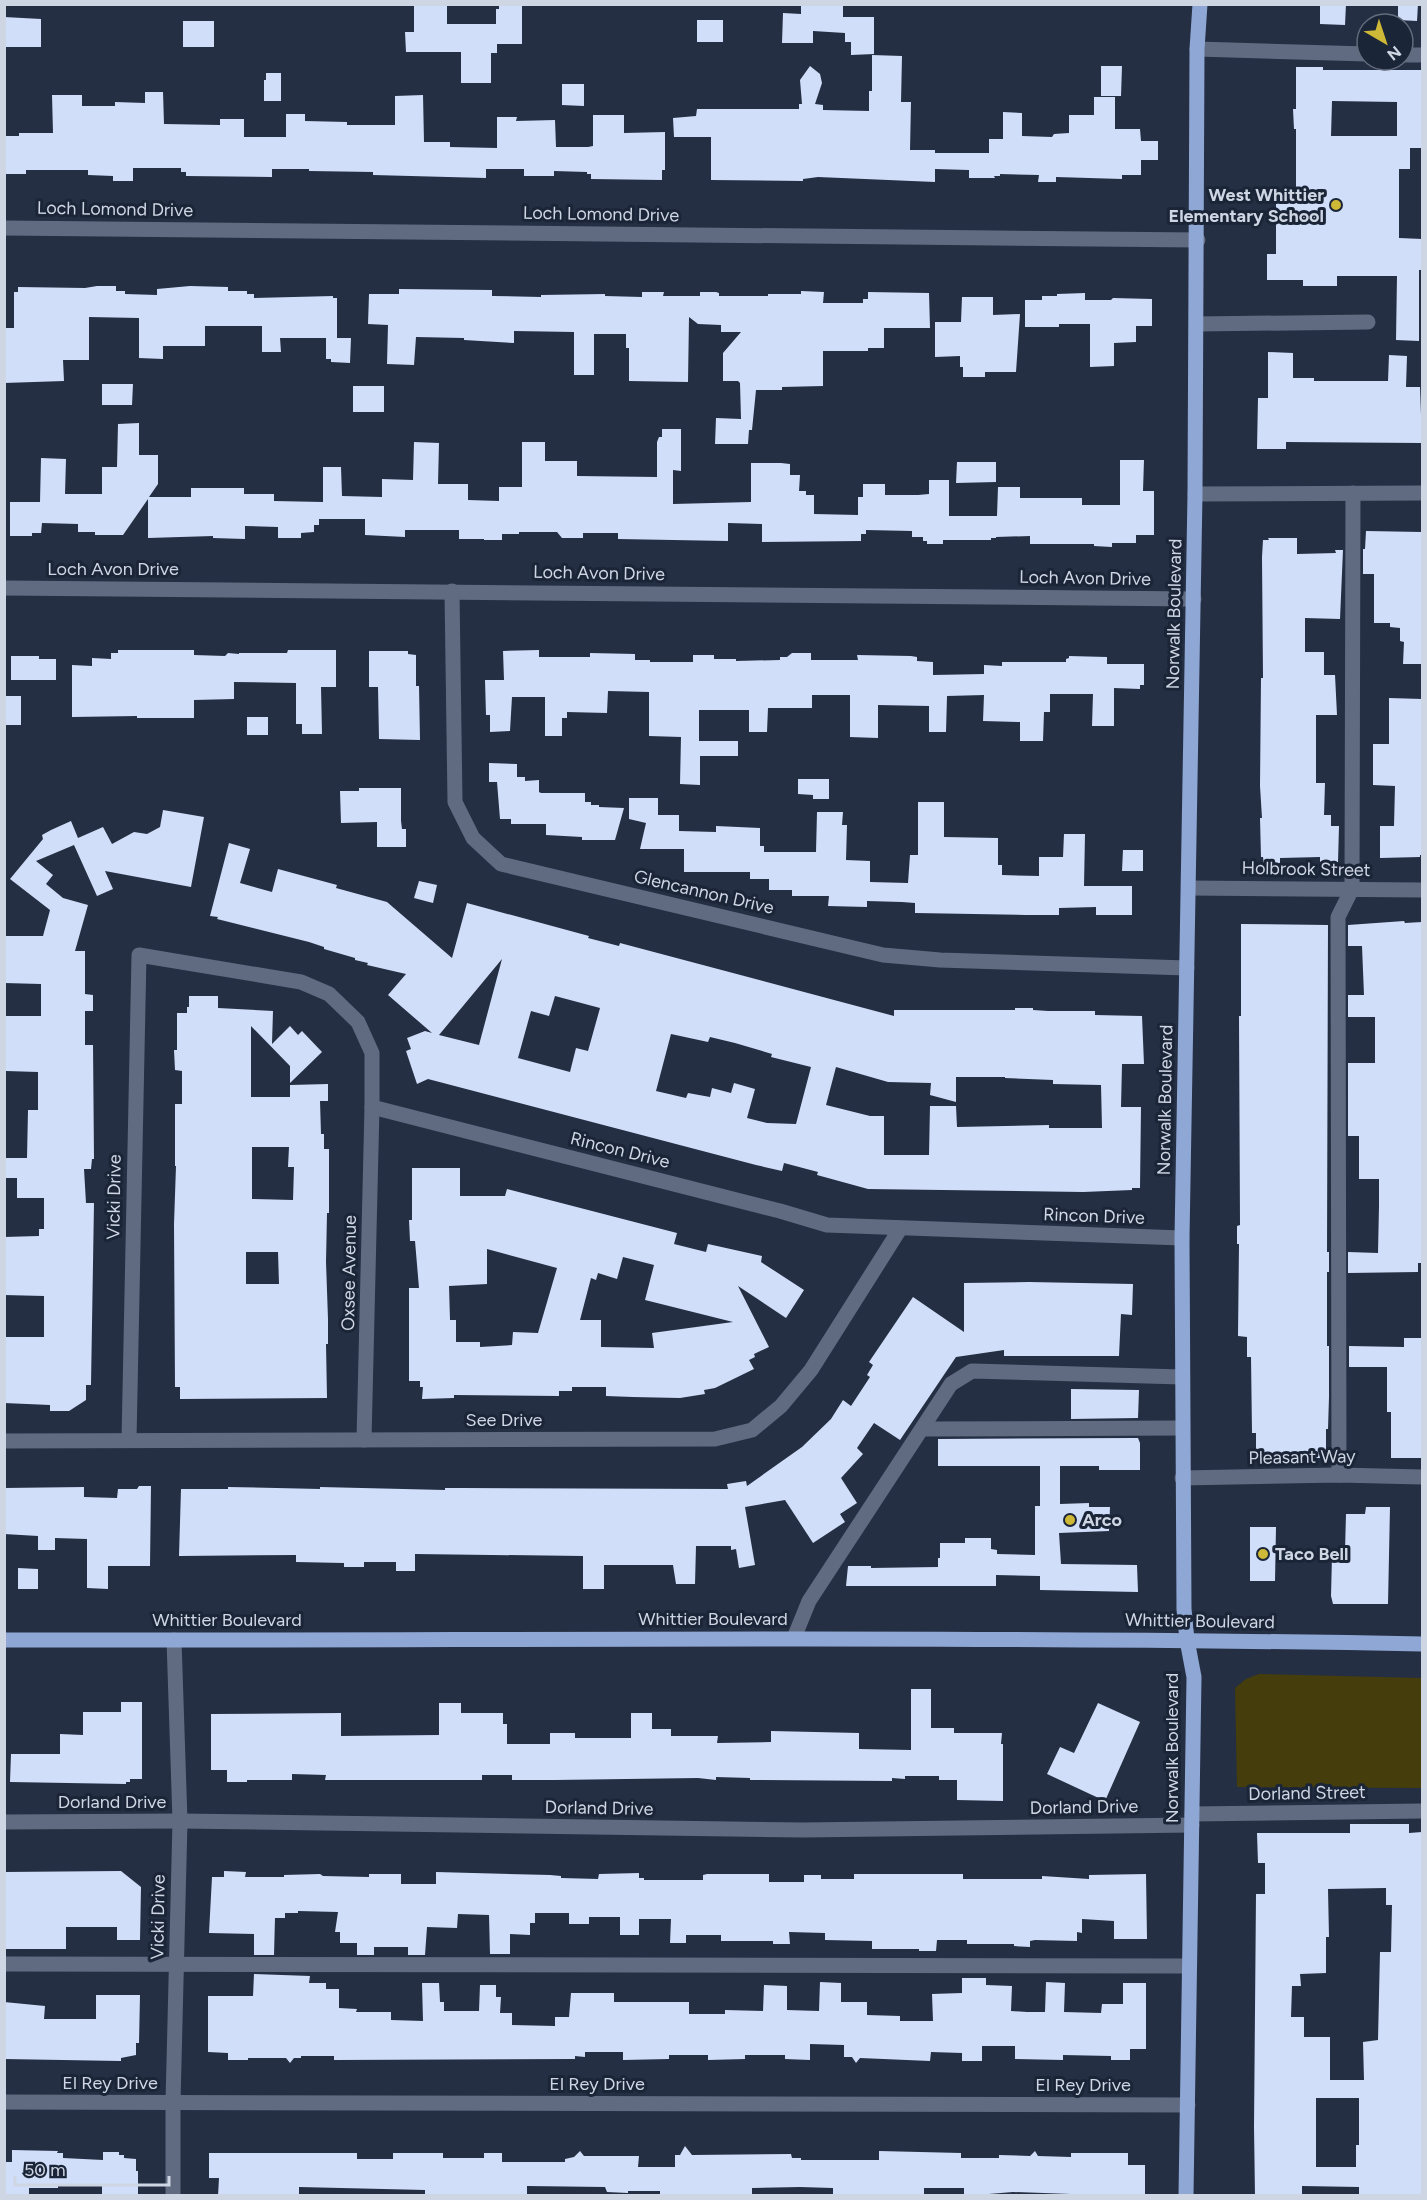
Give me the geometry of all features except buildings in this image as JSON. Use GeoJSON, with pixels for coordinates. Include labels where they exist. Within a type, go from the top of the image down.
{"type":"FeatureCollection","features":[{"type":"Feature","properties":{"kind":"main road","name":"Norwalk Boulevard"},"geometry":{"type":"LineString","coordinates":[[1186,2196],[1194,1677],[1186,1640],[1184,1609],[1182,1238],[1194,599],[1198,240],[1197,49],[1200,4]]}},
{"type":"Feature","properties":{"kind":"main road","name":"Whittier Boulevard"},"geometry":{"type":"LineString","coordinates":[[4,1640],[794,1638],[1422,1644]]}},
{"type":"Feature","properties":{"kind":"street"},"geometry":{"type":"LineString","coordinates":[[1197,49],[1355,54]]}},
{"type":"Feature","properties":{"kind":"street","name":"Loch Lomond Drive"},"geometry":{"type":"LineString","coordinates":[[4,228],[1198,240]]}},
{"type":"Feature","properties":{"kind":"street"},"geometry":{"type":"LineString","coordinates":[[1197,324],[1368,322]]}},
{"type":"Feature","properties":{"kind":"street"},"geometry":{"type":"LineString","coordinates":[[1340,1474],[1338,917],[1352,889],[1353,493]]}},
{"type":"Feature","properties":{"kind":"street"},"geometry":{"type":"LineString","coordinates":[[1195,494],[1422,493]]}},
{"type":"Feature","properties":{"kind":"street","name":"Loch Avon Drive"},"geometry":{"type":"LineString","coordinates":[[4,588],[1194,599]]}},
{"type":"Feature","properties":{"kind":"street","name":"Glencannon Drive"},"geometry":{"type":"LineString","coordinates":[[452,591],[455,802],[473,838],[501,864],[883,955],[940,960],[1187,968]]}},
{"type":"Feature","properties":{"kind":"street","name":"Holbrook Street"},"geometry":{"type":"LineString","coordinates":[[1189,888],[1422,890]]}},
{"type":"Feature","properties":{"kind":"street","name":"Vicki Drive"},"geometry":{"type":"LineString","coordinates":[[129,1440],[139,955],[301,982],[329,994],[358,1022],[372,1053],[372,1107]]}},
{"type":"Feature","properties":{"kind":"street","name":"Rincon Drive"},"geometry":{"type":"LineString","coordinates":[[372,1107],[780,1210],[827,1225],[1182,1238]]}},
{"type":"Feature","properties":{"kind":"street","name":"Oxsee Avenue"},"geometry":{"type":"LineString","coordinates":[[364,1440],[372,1107]]}},
{"type":"Feature","properties":{"kind":"street","name":"See Drive"},"geometry":{"type":"LineString","coordinates":[[4,1441],[715,1439],[752,1430],[781,1406],[811,1370],[900,1229]]}},
{"type":"Feature","properties":{"kind":"street"},"geometry":{"type":"LineString","coordinates":[[794,1638],[809,1600],[951,1384],[972,1371],[1182,1377]]}},
{"type":"Feature","properties":{"kind":"street"},"geometry":{"type":"LineString","coordinates":[[923,1429],[1182,1428]]}},
{"type":"Feature","properties":{"kind":"street","name":"Pleasant Way"},"geometry":{"type":"LineString","coordinates":[[1182,1478],[1340,1474],[1422,1477]]}},
{"type":"Feature","properties":{"kind":"street","name":"Vicki Drive"},"geometry":{"type":"LineString","coordinates":[[173,2196],[180,1821],[174,1640]]}},
{"type":"Feature","properties":{"kind":"street","name":"Dorland Street"},"geometry":{"type":"LineString","coordinates":[[1192,1820],[1422,1810]]}},
{"type":"Feature","properties":{"kind":"street","name":"Dorland Drive"},"geometry":{"type":"LineString","coordinates":[[4,1822],[180,1821],[803,1830],[1192,1820]]}},
{"type":"Feature","properties":{"kind":"street"},"geometry":{"type":"LineString","coordinates":[[4,1965],[1190,1966]]}},
{"type":"Feature","properties":{"kind":"street","name":"El Rey Drive"},"geometry":{"type":"LineString","coordinates":[[4,2102],[1188,2105]]}},
{"type":"Feature","properties":{"kind":"shaded area"},"geometry":{"type":"Polygon","coordinates":[[[1259,1674],[1422,1678],[1422,1788],[1237,1787],[1235,1688],[1246,1679],[1259,1674]]]}},
{"type":"Feature","properties":{"kind":"place","name":"West Whittier Elementary School"},"geometry":{"type":"Point","coordinates":[1336,205]}},
{"type":"Feature","properties":{"kind":"place","name":"Arco"},"geometry":{"type":"Point","coordinates":[1070,1520]}},
{"type":"Feature","properties":{"kind":"place","name":"Taco Bell"},"geometry":{"type":"Point","coordinates":[1263,1554]}}]}
